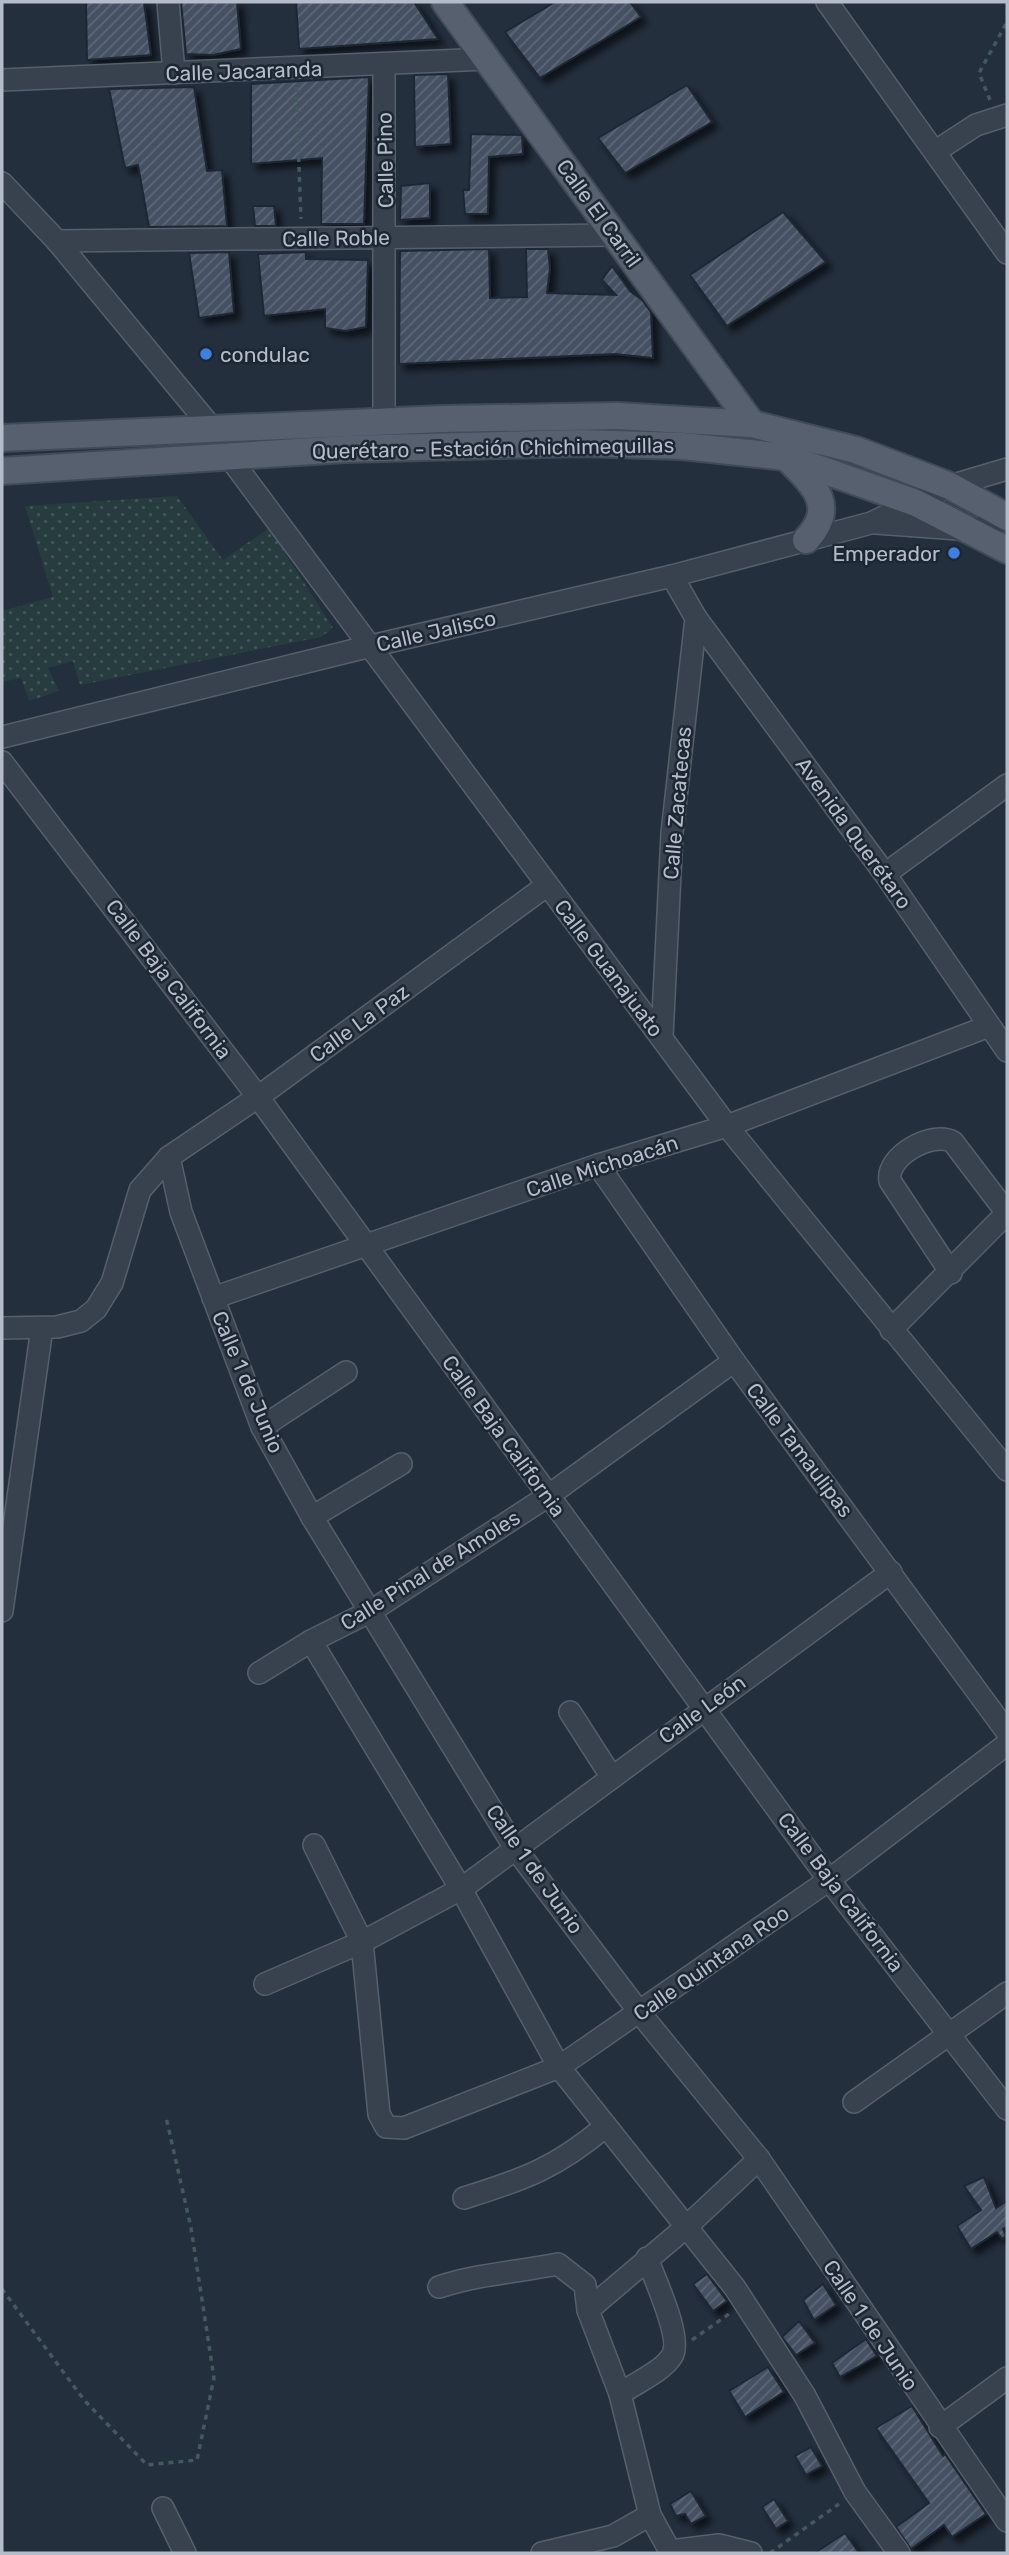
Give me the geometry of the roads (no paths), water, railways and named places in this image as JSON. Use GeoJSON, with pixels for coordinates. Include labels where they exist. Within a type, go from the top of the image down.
{"type":"FeatureCollection","features":[{"type":"Feature","properties":{"kind":"main road","name":"Calle El Carril"},"geometry":{"type":"LineString","coordinates":[[445,2],[752,424]]}},
{"type":"Feature","properties":{"kind":"main road","name":"Querétaro - Estación Chichimequillas"},"geometry":{"type":"LineString","coordinates":[[2,438],[211,428],[617,416],[752,424],[856,450],[950,486],[1007,518]]}},
{"type":"Feature","properties":{"kind":"main road","name":"Querétaro - Estación Chichimequillas"},"geometry":{"type":"LineString","coordinates":[[2,471],[227,454],[581,443],[682,446],[786,457],[916,503],[1007,550]]}},
{"type":"Feature","properties":{"kind":"main road"},"geometry":{"type":"LineString","coordinates":[[786,457],[809,480],[821,505],[823,514],[818,527],[806,540]]}},
{"type":"Feature","properties":{"kind":"street"},"geometry":{"type":"LineString","coordinates":[[168,2],[174,73]]}},
{"type":"Feature","properties":{"kind":"street"},"geometry":{"type":"LineString","coordinates":[[827,2],[1007,253]]}},
{"type":"Feature","properties":{"kind":"street","name":"Calle Jacaranda"},"geometry":{"type":"LineString","coordinates":[[2,80],[487,60]]}},
{"type":"Feature","properties":{"kind":"street","name":"Calle Pino"},"geometry":{"type":"LineString","coordinates":[[384,65],[384,423]]}},
{"type":"Feature","properties":{"kind":"street"},"geometry":{"type":"LineString","coordinates":[[936,151],[976,125],[1002,117]]}},
{"type":"Feature","properties":{"kind":"street"},"geometry":{"type":"LineString","coordinates":[[2,183],[57,241],[211,428]]}},
{"type":"Feature","properties":{"kind":"street","name":"Calle Roble"},"geometry":{"type":"LineString","coordinates":[[57,241],[615,235]]}},
{"type":"Feature","properties":{"kind":"street","name":"Calle Guanajuato"},"geometry":{"type":"LineString","coordinates":[[227,454],[727,1126],[1007,1470]]}},
{"type":"Feature","properties":{"kind":"street","name":"Calle Jalisco"},"geometry":{"type":"LineString","coordinates":[[2,737],[371,646],[673,576],[871,523],[950,486],[1007,469]]}},
{"type":"Feature","properties":{"kind":"street"},"geometry":{"type":"LineString","coordinates":[[972,530],[1007,518]]}},
{"type":"Feature","properties":{"kind":"street","name":"Calle Jalisco"},"geometry":{"type":"LineString","coordinates":[[871,523],[972,530]]}},
{"type":"Feature","properties":{"kind":"street"},"geometry":{"type":"LineString","coordinates":[[673,576],[696,618]]}},
{"type":"Feature","properties":{"kind":"street","name":"Avenida Querétaro"},"geometry":{"type":"LineString","coordinates":[[696,618],[885,874],[1007,1051]]}},
{"type":"Feature","properties":{"kind":"street","name":"Calle Zacatecas"},"geometry":{"type":"LineString","coordinates":[[662,1037],[672,832],[696,618]]}},
{"type":"Feature","properties":{"kind":"street","name":"Calle Baja California"},"geometry":{"type":"LineString","coordinates":[[2,762],[258,1097],[548,1496],[705,1706],[829,1880],[1007,2109]]}},
{"type":"Feature","properties":{"kind":"street"},"geometry":{"type":"LineString","coordinates":[[885,874],[1007,785]]}},
{"type":"Feature","properties":{"kind":"street","name":"Calle La Paz"},"geometry":{"type":"LineString","coordinates":[[169,1157],[258,1097],[547,886]]}},
{"type":"Feature","properties":{"kind":"street","name":"Calle Michoacán"},"geometry":{"type":"LineString","coordinates":[[213,1298],[598,1165],[727,1126],[989,1026]]}},
{"type":"Feature","properties":{"kind":"street"},"geometry":{"type":"LineString","coordinates":[[891,1330],[951,1273],[1007,1213],[953,1142],[944,1137],[933,1138],[893,1160],[888,1172],[890,1181],[951,1273]]}},
{"type":"Feature","properties":{"kind":"street"},"geometry":{"type":"LineString","coordinates":[[2,1328],[42,1328],[81,1321],[96,1309],[112,1283],[140,1190],[169,1157]]}},
{"type":"Feature","properties":{"kind":"street","name":"Calle 1 de Junio"},"geometry":{"type":"LineString","coordinates":[[169,1157],[181,1212],[262,1427],[312,1517],[515,1848],[640,2013],[759,2159],[940,2427],[1007,2521]]}},
{"type":"Feature","properties":{"kind":"street","name":"Calle Tamaulipas"},"geometry":{"type":"LineString","coordinates":[[598,1165],[734,1361],[1007,1732]]}},
{"type":"Feature","properties":{"kind":"street"},"geometry":{"type":"LineString","coordinates":[[2,1611],[42,1328]]}},
{"type":"Feature","properties":{"kind":"street","name":"Calle Pinal de Amoles"},"geometry":{"type":"LineString","coordinates":[[259,1673],[311,1641],[371,1611],[548,1496],[734,1361]]}},
{"type":"Feature","properties":{"kind":"street"},"geometry":{"type":"LineString","coordinates":[[262,1427],[346,1372]]}},
{"type":"Feature","properties":{"kind":"street"},"geometry":{"type":"LineString","coordinates":[[312,1517],[401,1464]]}},
{"type":"Feature","properties":{"kind":"street","name":"Calle León"},"geometry":{"type":"LineString","coordinates":[[515,1848],[891,1572]]}},
{"type":"Feature","properties":{"kind":"street"},"geometry":{"type":"LineString","coordinates":[[311,1641],[461,1889],[559,2067],[745,2302],[805,2396],[855,2492],[899,2553]]}},
{"type":"Feature","properties":{"kind":"street"},"geometry":{"type":"LineString","coordinates":[[570,1712],[611,1776]]}},
{"type":"Feature","properties":{"kind":"street","name":"Calle Quintana Roo"},"geometry":{"type":"LineString","coordinates":[[362,1942],[379,2114],[386,2127],[414,2126],[559,2067],[829,1880],[1007,1744]]}},
{"type":"Feature","properties":{"kind":"street"},"geometry":{"type":"LineString","coordinates":[[314,1845],[362,1942]]}},
{"type":"Feature","properties":{"kind":"street"},"geometry":{"type":"LineString","coordinates":[[265,1984],[362,1942],[461,1889],[515,1848]]}},
{"type":"Feature","properties":{"kind":"street"},"geometry":{"type":"LineString","coordinates":[[854,2102],[952,2035],[1007,1993]]}},
{"type":"Feature","properties":{"kind":"street"},"geometry":{"type":"LineString","coordinates":[[464,2198],[528,2178],[570,2155],[606,2126]]}},
{"type":"Feature","properties":{"kind":"street"},"geometry":{"type":"LineString","coordinates":[[589,2310],[685,2228],[759,2159]]}},
{"type":"Feature","properties":{"kind":"street"},"geometry":{"type":"LineString","coordinates":[[620,2394],[665,2364],[674,2354],[676,2338],[647,2258]]}},
{"type":"Feature","properties":{"kind":"street"},"geometry":{"type":"LineString","coordinates":[[439,2287],[474,2275],[517,2272],[558,2264],[585,2286],[589,2310],[620,2394],[650,2515],[670,2552],[719,2545],[751,2553]]}},
{"type":"Feature","properties":{"kind":"street"},"geometry":{"type":"LineString","coordinates":[[940,2427],[1007,2378]]}},
{"type":"Feature","properties":{"kind":"street"},"geometry":{"type":"LineString","coordinates":[[163,2508],[186,2553]]}},
{"type":"Feature","properties":{"kind":"street"},"geometry":{"type":"LineString","coordinates":[[542,2553],[613,2536],[650,2515]]}},
{"type":"Feature","properties":{"kind":"place","name":"condulac"},"geometry":{"type":"Point","coordinates":[206,354]}},
{"type":"Feature","properties":{"kind":"place","name":"Emperador"},"geometry":{"type":"Point","coordinates":[954,553]}}]}
